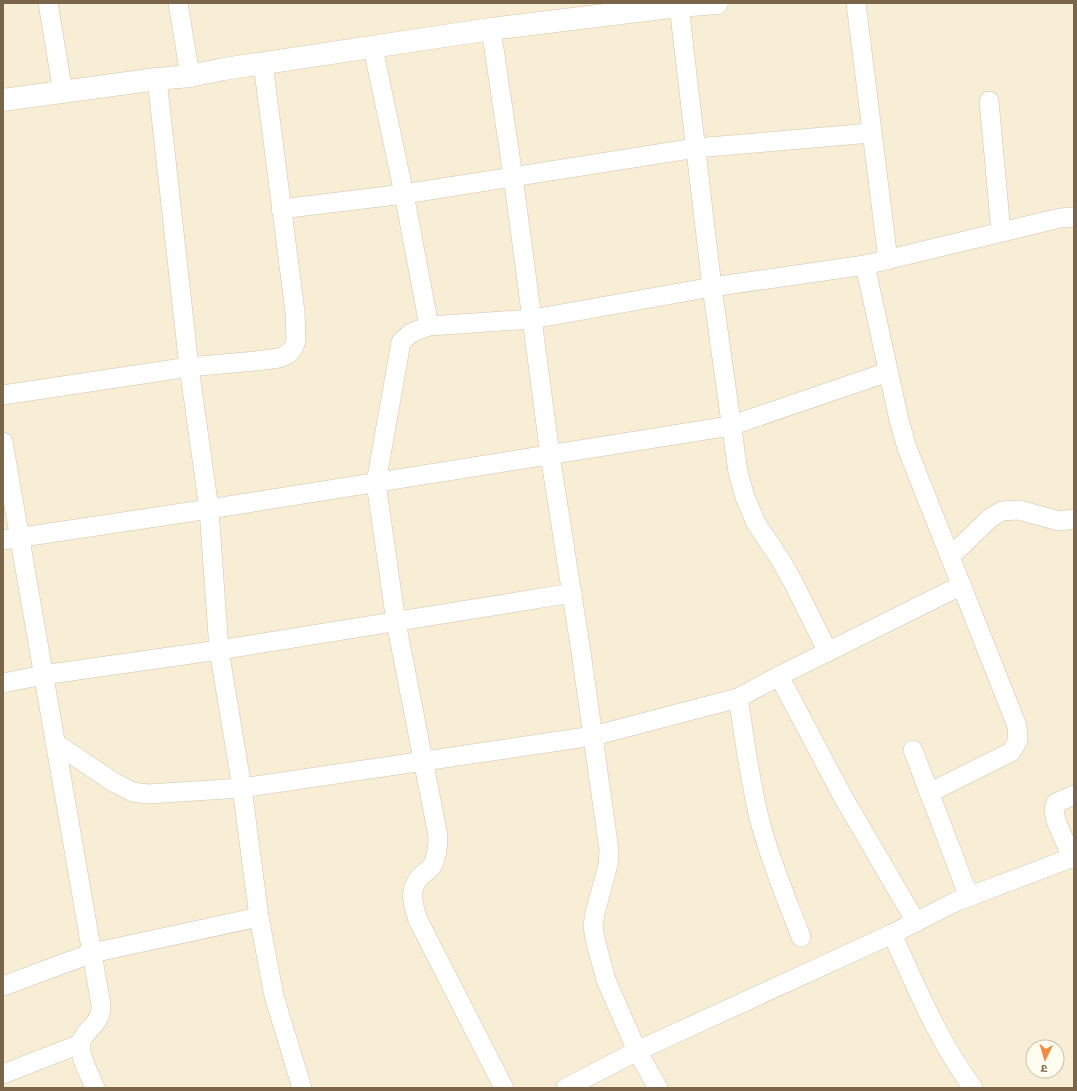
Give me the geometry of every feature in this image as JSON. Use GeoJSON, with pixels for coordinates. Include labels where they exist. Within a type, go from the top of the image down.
{"type":"FeatureCollection","features":[{"type":"Feature","properties":{"kind":"main road"},"geometry":{"type":"LineString","coordinates":[[3,100],[157,79],[190,76],[491,29],[679,6],[717,3]]}},
{"type":"Feature","properties":{"kind":"street"},"geometry":{"type":"LineString","coordinates":[[48,3],[63,93]]}},
{"type":"Feature","properties":{"kind":"street"},"geometry":{"type":"LineString","coordinates":[[178,3],[190,76]]}},
{"type":"Feature","properties":{"kind":"street"},"geometry":{"type":"LineString","coordinates":[[856,3],[888,260]]}},
{"type":"Feature","properties":{"kind":"street"},"geometry":{"type":"LineString","coordinates":[[679,6],[712,287],[730,426],[738,472],[745,497],[756,523],[787,571],[828,652]]}},
{"type":"Feature","properties":{"kind":"street"},"geometry":{"type":"LineString","coordinates":[[491,29],[514,176],[550,455],[581,652],[609,850],[608,865],[595,912],[593,926],[595,939],[606,980],[638,1051],[658,1088]]}},
{"type":"Feature","properties":{"kind":"street"},"geometry":{"type":"LineString","coordinates":[[373,48],[404,194],[429,326]]}},
{"type":"Feature","properties":{"kind":"street"},"geometry":{"type":"LineString","coordinates":[[3,395],[189,367],[280,358],[288,354],[294,347],[296,340],[295,312],[263,64]]}},
{"type":"Feature","properties":{"kind":"street"},"geometry":{"type":"LineString","coordinates":[[157,79],[189,367],[209,509],[219,650],[242,788],[259,917],[274,996],[302,1088]]}},
{"type":"Feature","properties":{"kind":"street"},"geometry":{"type":"LineString","coordinates":[[988,102],[1001,232]]}},
{"type":"Feature","properties":{"kind":"street"},"geometry":{"type":"LineString","coordinates":[[281,209],[404,194],[696,148],[871,133]]}},
{"type":"Feature","properties":{"kind":"street"},"geometry":{"type":"LineString","coordinates":[[504,1088],[418,920],[413,903],[412,888],[419,878],[432,866],[438,851],[438,836],[396,622],[376,483],[401,342],[411,333],[429,326],[533,319],[712,287],[865,265],[1060,218],[1074,217]]}},
{"type":"Feature","properties":{"kind":"street"},"geometry":{"type":"LineString","coordinates":[[865,265],[899,420],[907,448],[1017,726],[1018,740],[1011,752],[929,793]]}},
{"type":"Feature","properties":{"kind":"street"},"geometry":{"type":"LineString","coordinates":[[11,539],[376,483],[730,426],[888,372]]}},
{"type":"Feature","properties":{"kind":"street"},"geometry":{"type":"LineString","coordinates":[[3,442],[11,539],[43,675],[101,1005],[100,1015],[94,1025],[83,1036],[80,1044],[81,1054],[95,1088]]}},
{"type":"Feature","properties":{"kind":"street"},"geometry":{"type":"LineString","coordinates":[[951,556],[990,518],[1002,511],[1019,510],[1060,521],[1074,519]]}},
{"type":"Feature","properties":{"kind":"street"},"geometry":{"type":"LineString","coordinates":[[55,743],[115,783],[133,792],[147,794],[242,788],[592,736],[738,698],[962,585]]}},
{"type":"Feature","properties":{"kind":"street"},"geometry":{"type":"LineString","coordinates":[[3,683],[43,675],[219,650],[572,593]]}},
{"type":"Feature","properties":{"kind":"street"},"geometry":{"type":"LineString","coordinates":[[779,676],[843,797],[916,922]]}},
{"type":"Feature","properties":{"kind":"street"},"geometry":{"type":"LineString","coordinates":[[738,698],[760,824],[766,844],[802,937]]}},
{"type":"Feature","properties":{"kind":"street"},"geometry":{"type":"LineString","coordinates":[[913,750],[969,897]]}},
{"type":"Feature","properties":{"kind":"street"},"geometry":{"type":"LineString","coordinates":[[566,1088],[638,1051],[892,934],[955,902],[1073,858],[1056,821],[1054,810],[1056,803],[1074,795]]}},
{"type":"Feature","properties":{"kind":"street"},"geometry":{"type":"LineString","coordinates":[[3,986],[92,953],[259,917]]}},
{"type":"Feature","properties":{"kind":"street"},"geometry":{"type":"LineString","coordinates":[[892,934],[927,1011],[957,1067],[972,1088]]}},
{"type":"Feature","properties":{"kind":"street"},"geometry":{"type":"LineString","coordinates":[[3,1074],[80,1044]]}},
{"type":"Feature","properties":{"kind":"shaded area"},"geometry":{"type":"Polygon","coordinates":[[[3,3],[1074,3],[1074,1088],[3,1088],[3,3]]]}}]}
